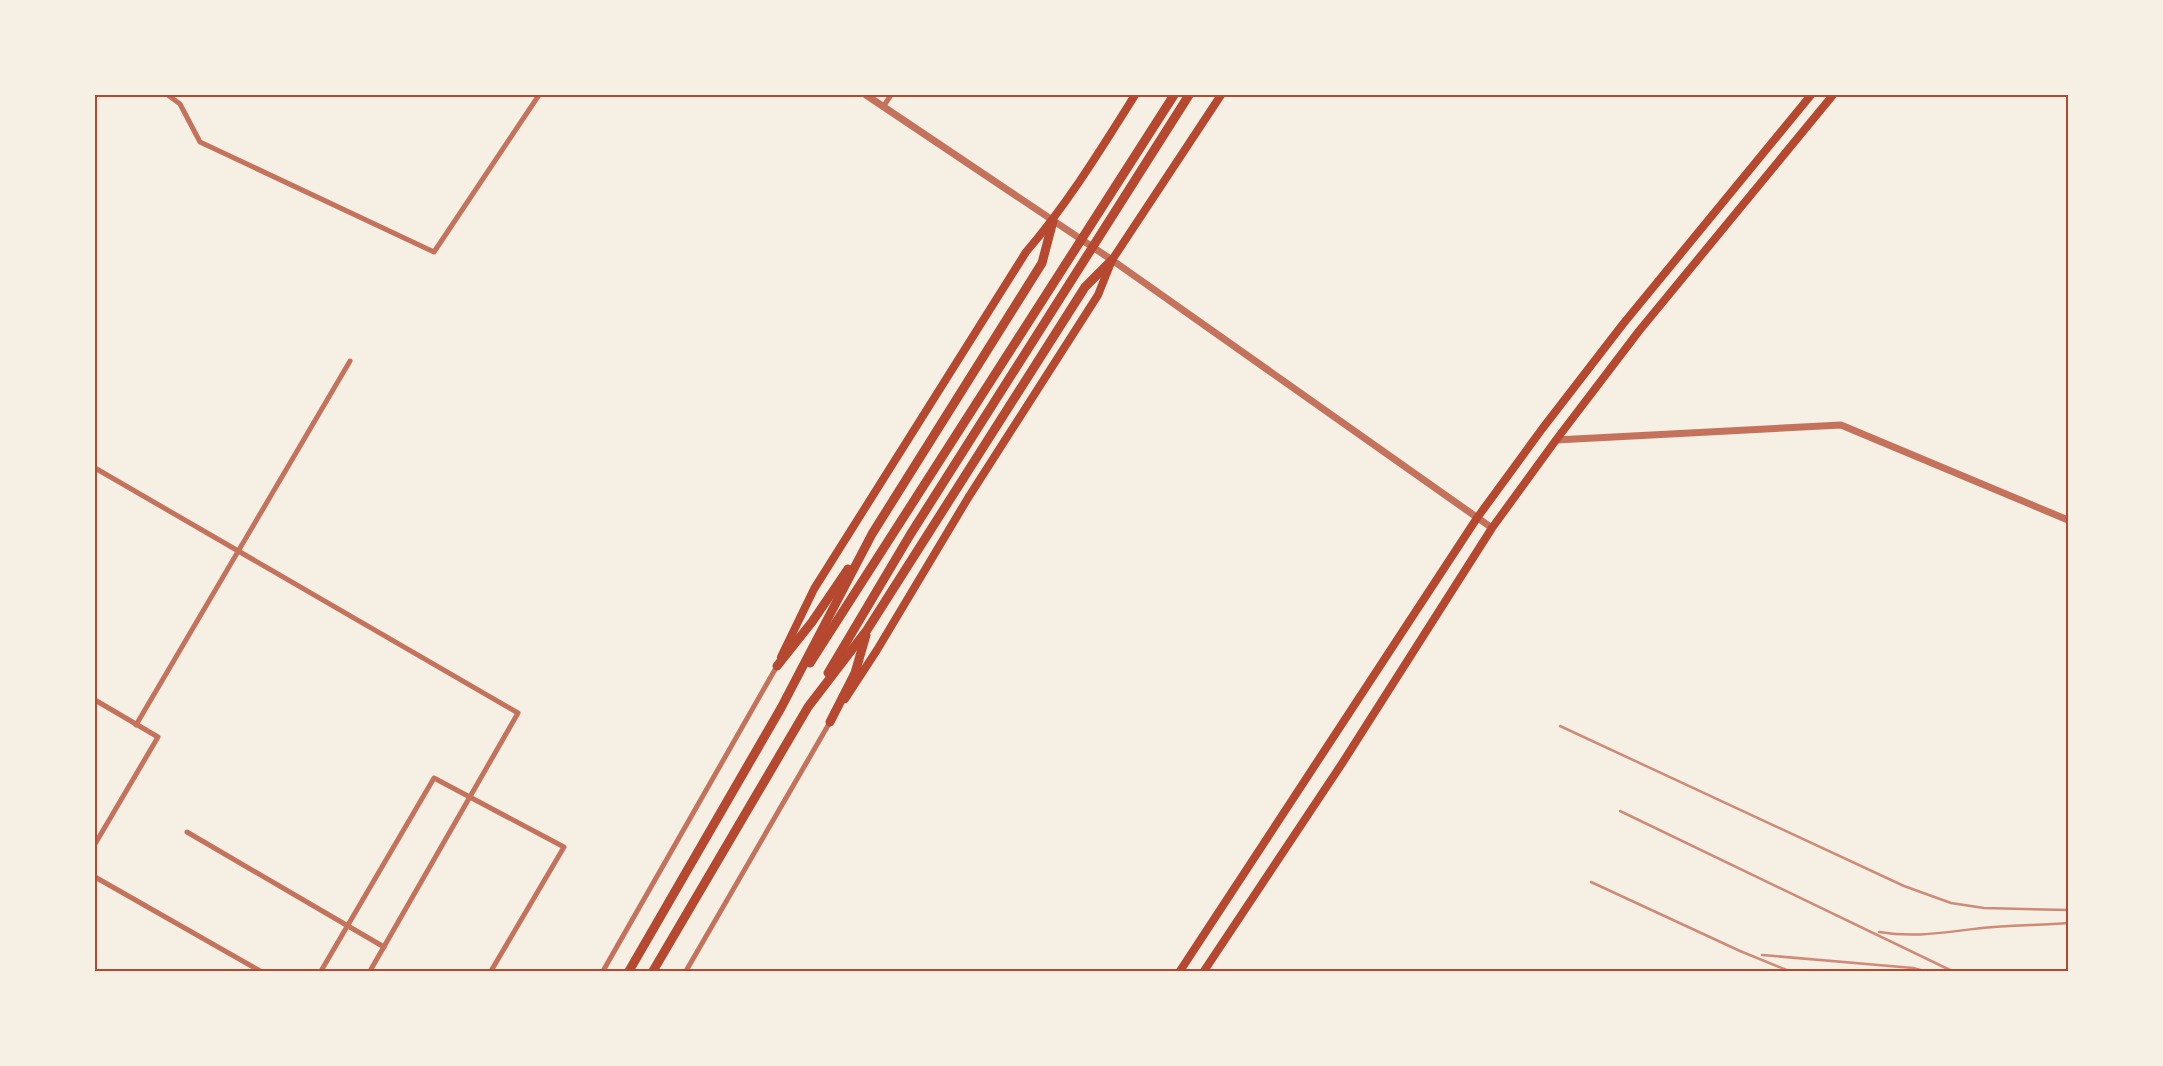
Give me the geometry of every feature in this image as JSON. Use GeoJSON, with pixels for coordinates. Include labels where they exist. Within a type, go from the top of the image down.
{"type":"FeatureCollection","features":[{"type":"Feature","properties":{"kind":"main road"},"geometry":{"type":"LineString","coordinates":[[777,666],[814,590],[1026,252],[1053,220],[1136,95]]}},
{"type":"Feature","properties":{"kind":"main road"},"geometry":{"type":"LineString","coordinates":[[781,708],[1174,95]]}},
{"type":"Feature","properties":{"kind":"main road"},"geometry":{"type":"LineString","coordinates":[[653,971],[910,535],[1189,95]]}},
{"type":"Feature","properties":{"kind":"main road"},"geometry":{"type":"LineString","coordinates":[[805,712],[867,630],[1085,287],[1112,260],[1221,95]]}},
{"type":"Feature","properties":{"kind":"main road"},"geometry":{"type":"LineString","coordinates":[[1180,971],[1477,518],[1542,429],[1623,324],[1811,95]]}},
{"type":"Feature","properties":{"kind":"main road"},"geometry":{"type":"LineString","coordinates":[[1204,971],[1343,762],[1492,528],[1639,331],[1833,95]]}},
{"type":"Feature","properties":{"kind":"main road"},"geometry":{"type":"LineString","coordinates":[[777,666],[812,622],[872,534],[1042,263],[1053,220]]}},
{"type":"Feature","properties":{"kind":"main road"},"geometry":{"type":"LineString","coordinates":[[830,722],[859,680],[968,498],[1098,295],[1112,260]]}},
{"type":"Feature","properties":{"kind":"main road"},"geometry":{"type":"LineString","coordinates":[[629,971],[781,708],[872,534]]}},
{"type":"Feature","properties":{"kind":"main road"},"geometry":{"type":"LineString","coordinates":[[830,722],[856,673],[867,630]]}},
{"type":"Feature","properties":{"kind":"street"},"geometry":{"type":"LineString","coordinates":[[168,95],[180,104],[200,142],[434,252],[539,95]]}},
{"type":"Feature","properties":{"kind":"street"},"geometry":{"type":"LineString","coordinates":[[866,95],[1112,260],[1492,528]]}},
{"type":"Feature","properties":{"kind":"street"},"geometry":{"type":"LineString","coordinates":[[883,107],[891,95]]}},
{"type":"Feature","properties":{"kind":"street"},"geometry":{"type":"LineString","coordinates":[[136,725],[350,361]]}},
{"type":"Feature","properties":{"kind":"street"},"geometry":{"type":"LineString","coordinates":[[1556,440],[1841,425],[2068,520]]}},
{"type":"Feature","properties":{"kind":"street"},"geometry":{"type":"LineString","coordinates":[[95,468],[518,714],[370,971]]}},
{"type":"Feature","properties":{"kind":"street"},"geometry":{"type":"LineString","coordinates":[[603,971],[777,666]]}},
{"type":"Feature","properties":{"kind":"street"},"geometry":{"type":"LineString","coordinates":[[95,700],[158,737],[95,844]]}},
{"type":"Feature","properties":{"kind":"street"},"geometry":{"type":"LineString","coordinates":[[686,971],[830,722]]}},
{"type":"Feature","properties":{"kind":"street"},"geometry":{"type":"LineString","coordinates":[[321,971],[434,778],[564,847],[492,971]]}},
{"type":"Feature","properties":{"kind":"street"},"geometry":{"type":"LineString","coordinates":[[186,832],[384,947]]}},
{"type":"Feature","properties":{"kind":"street"},"geometry":{"type":"LineString","coordinates":[[95,877],[260,971]]}},
{"type":"Feature","properties":{"kind":"railway"},"geometry":{"type":"LineString","coordinates":[[1560,726],[1904,886],[1951,903],[1984,908],[2068,910]]}},
{"type":"Feature","properties":{"kind":"railway"},"geometry":{"type":"LineString","coordinates":[[1620,811],[1952,971]]}},
{"type":"Feature","properties":{"kind":"railway"},"geometry":{"type":"LineString","coordinates":[[1591,882],[1740,951],[1789,971]]}},
{"type":"Feature","properties":{"kind":"railway"},"geometry":{"type":"LineString","coordinates":[[1879,932],[1909,935],[1994,927],[2068,923]]}},
{"type":"Feature","properties":{"kind":"railway"},"geometry":{"type":"LineString","coordinates":[[1762,955],[1913,968],[1924,971]]}}]}
